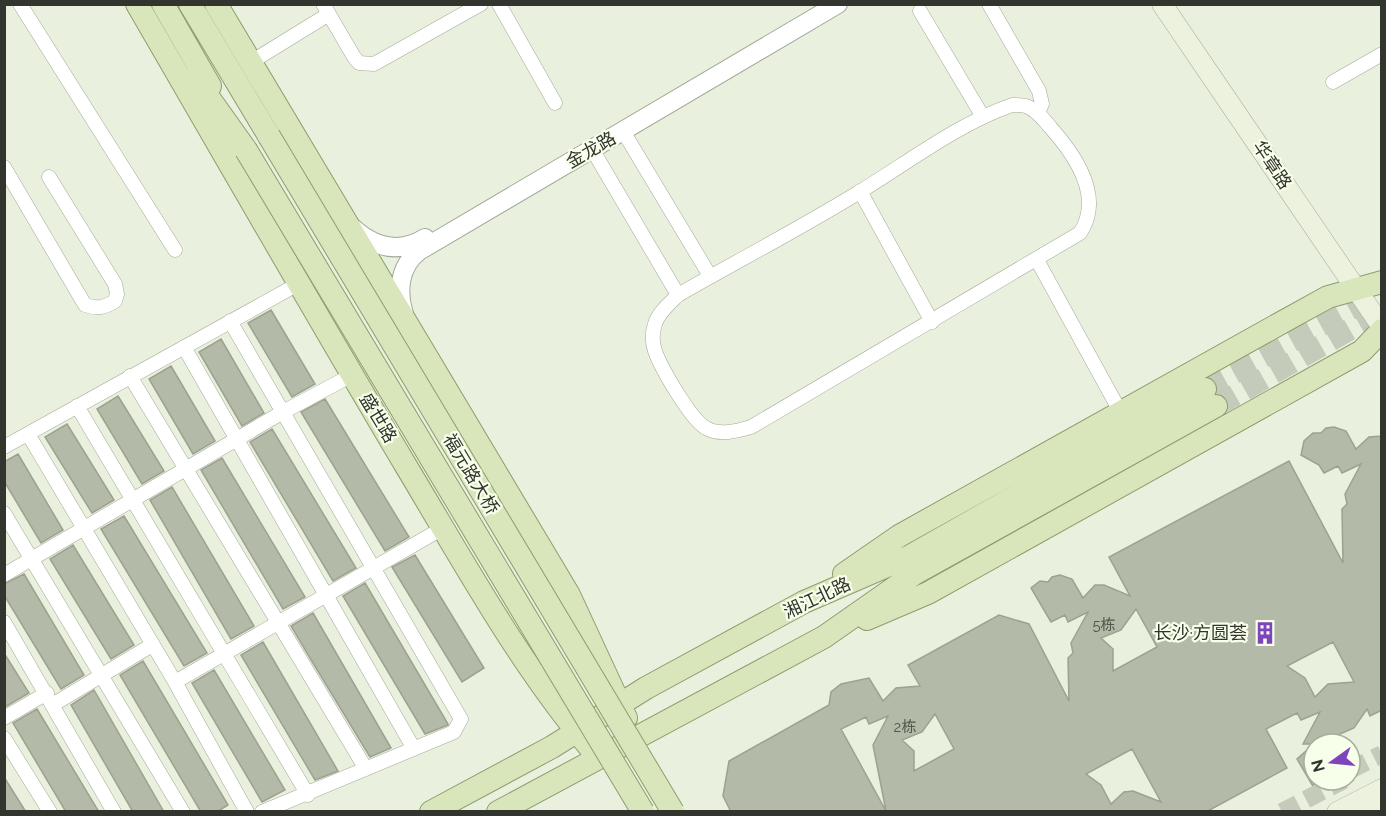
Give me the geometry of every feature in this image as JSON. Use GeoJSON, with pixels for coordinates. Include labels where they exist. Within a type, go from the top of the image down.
{"type":"FeatureCollection","features":[{"type":"Feature","properties":{"kind":"main road","name":"盛世路"},"geometry":{"type":"LineString","coordinates":[[137,4],[352,375],[532,675],[576,732],[644,812]]}},
{"type":"Feature","properties":{"kind":"main road"},"geometry":{"type":"LineString","coordinates":[[142,4],[246,150]]}},
{"type":"Feature","properties":{"kind":"main road"},"geometry":{"type":"LineString","coordinates":[[163,4],[246,150]]}},
{"type":"Feature","properties":{"kind":"main road"},"geometry":{"type":"LineString","coordinates":[[190,4],[269,136]]}},
{"type":"Feature","properties":{"kind":"main road"},"geometry":{"type":"LineString","coordinates":[[206,4],[269,136]]}},
{"type":"Feature","properties":{"kind":"main road"},"geometry":{"type":"LineString","coordinates":[[216,4],[569,595],[667,811]]}},
{"type":"Feature","properties":{"kind":"main road","name":"华章路"},"geometry":{"type":"LineString","coordinates":[[1162,4],[1373,289]]}},
{"type":"Feature","properties":{"kind":"main road","name":"华章路"},"geometry":{"type":"LineString","coordinates":[[1177,4],[1373,289],[1382,328]]}},
{"type":"Feature","properties":{"kind":"main road","name":"福元路大桥"},"geometry":{"type":"LineString","coordinates":[[269,136],[673,812]]}},
{"type":"Feature","properties":{"kind":"main road","name":"福元路大桥"},"geometry":{"type":"LineString","coordinates":[[246,150],[644,812]]}},
{"type":"Feature","properties":{"kind":"main road"},"geometry":{"type":"LineString","coordinates":[[804,602],[899,536],[1328,297],[1373,289]]}},
{"type":"Feature","properties":{"kind":"main road"},"geometry":{"type":"LineString","coordinates":[[824,637],[928,593],[1362,351],[1382,328]]}},
{"type":"Feature","properties":{"kind":"main road","name":"湘江北路"},"geometry":{"type":"LineString","coordinates":[[431,812],[804,602],[910,556],[1210,397],[914,574],[824,637],[498,812]]}},
{"type":"Feature","properties":{"kind":"main road"},"geometry":{"type":"LineString","coordinates":[[1336,812],[1382,789]]}},
{"type":"Feature","properties":{"kind":"main road"},"geometry":{"type":"LineString","coordinates":[[1369,812],[1382,805]]}},
{"type":"Feature","properties":{"kind":"street"},"geometry":{"type":"LineString","coordinates":[[20,4],[176,250]]}},
{"type":"Feature","properties":{"kind":"street"},"geometry":{"type":"LineString","coordinates":[[251,62],[326,9],[359,63],[374,64],[481,4]]}},
{"type":"Feature","properties":{"kind":"street"},"geometry":{"type":"LineString","coordinates":[[499,4],[555,103]]}},
{"type":"Feature","properties":{"kind":"street","name":"金龙路"},"geometry":{"type":"LineString","coordinates":[[348,224],[375,244],[396,249],[416,244],[823,4]]}},
{"type":"Feature","properties":{"kind":"street","name":"金龙路"},"geometry":{"type":"LineString","coordinates":[[411,329],[401,304],[400,292],[404,269],[411,257],[838,4]]}},
{"type":"Feature","properties":{"kind":"street"},"geometry":{"type":"LineString","coordinates":[[988,4],[1039,91],[1042,104],[1038,113]]}},
{"type":"Feature","properties":{"kind":"street"},"geometry":{"type":"LineString","coordinates":[[920,11],[983,117]]}},
{"type":"Feature","properties":{"kind":"street"},"geometry":{"type":"LineString","coordinates":[[1333,82],[1382,54]]}},
{"type":"Feature","properties":{"kind":"street"},"geometry":{"type":"LineString","coordinates":[[1012,105],[1027,106],[1038,113],[1070,152],[1085,178],[1089,211],[1087,223],[1080,233],[751,427],[736,431],[714,431],[704,427],[687,407],[656,353],[653,332],[655,320],[678,295],[860,191],[889,171],[983,117],[1012,105]]}},
{"type":"Feature","properties":{"kind":"street"},"geometry":{"type":"LineString","coordinates":[[623,131],[710,276]]}},
{"type":"Feature","properties":{"kind":"street"},"geometry":{"type":"LineString","coordinates":[[592,149],[678,295]]}},
{"type":"Feature","properties":{"kind":"street"},"geometry":{"type":"LineString","coordinates":[[4,167],[85,305],[96,309],[107,306],[115,302],[117,294],[114,284],[49,177]]}},
{"type":"Feature","properties":{"kind":"street"},"geometry":{"type":"LineString","coordinates":[[860,191],[932,322]]}},
{"type":"Feature","properties":{"kind":"street"},"geometry":{"type":"LineString","coordinates":[[1037,260],[1121,412]]}},
{"type":"Feature","properties":{"kind":"street"},"geometry":{"type":"LineString","coordinates":[[4,447],[300,284]]}},
{"type":"Feature","properties":{"kind":"street"},"geometry":{"type":"LineString","coordinates":[[230,321],[374,566],[461,720],[454,732],[308,795],[262,812]]}},
{"type":"Feature","properties":{"kind":"street"},"geometry":{"type":"LineString","coordinates":[[184,346],[414,748]]}},
{"type":"Feature","properties":{"kind":"street"},"geometry":{"type":"LineString","coordinates":[[4,574],[352,375]]}},
{"type":"Feature","properties":{"kind":"street"},"geometry":{"type":"LineString","coordinates":[[130,376],[366,769]]}},
{"type":"Feature","properties":{"kind":"street"},"geometry":{"type":"LineString","coordinates":[[77,406],[308,795]]}},
{"type":"Feature","properties":{"kind":"street"},"geometry":{"type":"LineString","coordinates":[[28,434],[175,682],[248,812]]}},
{"type":"Feature","properties":{"kind":"street"},"geometry":{"type":"LineString","coordinates":[[4,513],[183,812]]}},
{"type":"Feature","properties":{"kind":"street"},"geometry":{"type":"LineString","coordinates":[[175,682],[443,528]]}},
{"type":"Feature","properties":{"kind":"street"},"geometry":{"type":"LineString","coordinates":[[4,622],[51,698],[114,812]]}},
{"type":"Feature","properties":{"kind":"street"},"geometry":{"type":"LineString","coordinates":[[4,718],[101,675],[152,645]]}},
{"type":"Feature","properties":{"kind":"street"},"geometry":{"type":"LineString","coordinates":[[4,738],[50,812]]}},
{"type":"Feature","properties":{"kind":"building"},"geometry":{"type":"Polygon","coordinates":[[[271,310],[315,384],[292,397],[248,323],[271,310]]]}},
{"type":"Feature","properties":{"kind":"building"},"geometry":{"type":"Polygon","coordinates":[[[221,339],[264,413],[242,426],[199,352],[221,339]]]}},
{"type":"Feature","properties":{"kind":"building"},"geometry":{"type":"Polygon","coordinates":[[[171,366],[215,441],[193,454],[149,379],[171,366]]]}},
{"type":"Feature","properties":{"kind":"building"},"geometry":{"type":"Polygon","coordinates":[[[118,396],[164,471],[142,484],[97,409],[118,396]]]}},
{"type":"Feature","properties":{"kind":"building"},"geometry":{"type":"Polygon","coordinates":[[[325,399],[409,537],[385,551],[301,412],[325,399]]]}},
{"type":"Feature","properties":{"kind":"building"},"geometry":{"type":"Polygon","coordinates":[[[67,424],[114,500],[92,513],[45,437],[67,424]]]}},
{"type":"Feature","properties":{"kind":"building","name":"长沙·方圆荟"},"geometry":{"type":"Polygon","coordinates":[[[1334,427],[1346,431],[1356,449],[1369,437],[1382,436],[1382,710],[1370,716],[1367,709],[1354,728],[1345,732],[1309,732],[1320,712],[1301,720],[1297,713],[1266,729],[1287,768],[1206,812],[731,812],[723,796],[729,761],[829,705],[831,692],[841,684],[869,678],[883,701],[896,688],[920,686],[908,665],[999,615],[1029,624],[1069,701],[1068,658],[1073,653],[1071,643],[1088,612],[1068,622],[1065,615],[1051,622],[1031,588],[1040,581],[1048,582],[1052,577],[1060,575],[1072,579],[1083,598],[1095,585],[1104,585],[1130,596],[1109,557],[1289,461],[1343,563],[1342,509],[1347,504],[1345,494],[1361,464],[1342,473],[1338,466],[1324,473],[1319,465],[1301,455],[1304,441],[1313,433],[1321,433],[1326,428],[1334,427]],[[1136,609],[1121,630],[1101,638],[1113,649],[1113,671],[1157,647],[1136,609]],[[1333,642],[1287,666],[1305,678],[1315,697],[1328,684],[1354,682],[1333,642]],[[935,714],[922,732],[902,740],[914,751],[914,771],[954,749],[935,714]],[[888,716],[869,724],[866,717],[841,729],[886,811],[873,745],[888,716]],[[1132,749],[1086,774],[1101,785],[1111,804],[1124,792],[1133,791],[1161,802],[1132,749]]]}},
{"type":"Feature","properties":{"kind":"building"},"geometry":{"type":"Polygon","coordinates":[[[272,429],[356,568],[333,581],[250,442],[272,429]]]}},
{"type":"Feature","properties":{"kind":"building"},"geometry":{"type":"Polygon","coordinates":[[[18,454],[63,530],[41,543],[4,481],[4,462],[18,454]]]}},
{"type":"Feature","properties":{"kind":"building"},"geometry":{"type":"Polygon","coordinates":[[[222,458],[305,597],[283,609],[201,470],[222,458]]]}},
{"type":"Feature","properties":{"kind":"building"},"geometry":{"type":"Polygon","coordinates":[[[172,487],[254,626],[231,639],[150,500],[172,487]]]}},
{"type":"Feature","properties":{"kind":"building"},"geometry":{"type":"Polygon","coordinates":[[[124,516],[207,653],[184,666],[101,529],[124,516]]]}},
{"type":"Feature","properties":{"kind":"building"},"geometry":{"type":"Polygon","coordinates":[[[73,545],[134,645],[111,659],[50,559],[73,545]]]}},
{"type":"Feature","properties":{"kind":"building"},"geometry":{"type":"Polygon","coordinates":[[[415,555],[484,668],[462,682],[392,567],[415,555]]]}},
{"type":"Feature","properties":{"kind":"building"},"geometry":{"type":"Polygon","coordinates":[[[24,574],[84,675],[61,689],[4,595],[4,584],[24,574]]]}},
{"type":"Feature","properties":{"kind":"building"},"geometry":{"type":"Polygon","coordinates":[[[365,583],[448,725],[425,734],[343,596],[365,583]]]}},
{"type":"Feature","properties":{"kind":"building"},"geometry":{"type":"Polygon","coordinates":[[[313,613],[391,748],[370,757],[291,626],[313,613]]]}},
{"type":"Feature","properties":{"kind":"building"},"geometry":{"type":"Polygon","coordinates":[[[263,642],[338,771],[315,780],[241,655],[263,642]]]}},
{"type":"Feature","properties":{"kind":"building"},"geometry":{"type":"Polygon","coordinates":[[[4,653],[29,693],[5,707],[4,706],[4,653]]]}},
{"type":"Feature","properties":{"kind":"building"},"geometry":{"type":"Polygon","coordinates":[[[143,661],[228,805],[217,812],[201,812],[120,675],[143,661]]]}},
{"type":"Feature","properties":{"kind":"building"},"geometry":{"type":"Polygon","coordinates":[[[214,670],[285,790],[262,802],[192,683],[214,670]]]}},
{"type":"Feature","properties":{"kind":"building"},"geometry":{"type":"Polygon","coordinates":[[[94,690],[164,812],[133,812],[71,705],[94,690]]]}},
{"type":"Feature","properties":{"kind":"building"},"geometry":{"type":"Polygon","coordinates":[[[37,709],[99,812],[66,812],[13,723],[37,709]]]}},
{"type":"Feature","properties":{"kind":"building"},"geometry":{"type":"Polygon","coordinates":[[[1302,755],[1302,768],[1297,759],[1302,755]]]}},
{"type":"Feature","properties":{"kind":"building"},"geometry":{"type":"Polygon","coordinates":[[[4,777],[26,812],[4,812],[4,777]]]}},
{"type":"Feature","properties":{"kind":"tunnel"},"geometry":{"type":"LineString","coordinates":[[1205,389],[1382,292]]}},
{"type":"Feature","properties":{"kind":"tunnel"},"geometry":{"type":"LineString","coordinates":[[1216,406],[1382,311]]}},
{"type":"Feature","properties":{"kind":"tunnel"},"geometry":{"type":"LineString","coordinates":[[1362,764],[1382,754]]}},
{"type":"Feature","properties":{"kind":"tunnel"},"geometry":{"type":"LineString","coordinates":[[1282,812],[1321,792]]}},
{"type":"Feature","properties":{"kind":"place","name":"长沙·方圆荟"},"geometry":{"type":"Point","coordinates":[1265,633]}}]}
